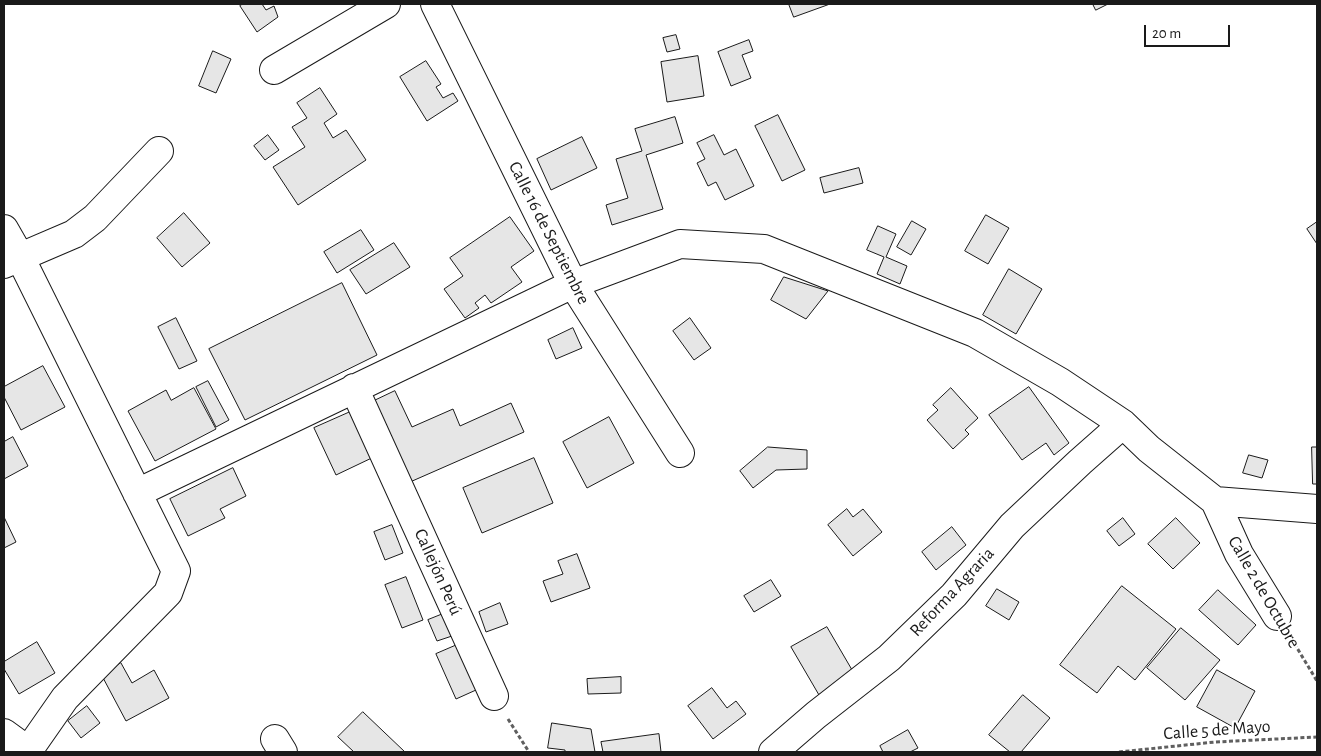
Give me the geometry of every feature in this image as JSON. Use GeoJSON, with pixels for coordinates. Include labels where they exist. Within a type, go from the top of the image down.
{"type":"FeatureCollection","features":[{"type":"Feature","properties":{"kind":"street"},"geometry":{"type":"LineString","coordinates":[[274,70],[386,4]]}},
{"type":"Feature","properties":{"kind":"street","name":"Calle 16 de Septiembre"},"geometry":{"type":"LineString","coordinates":[[435,4],[573,284],[680,453]]}},
{"type":"Feature","properties":{"kind":"street"},"geometry":{"type":"LineString","coordinates":[[12,260],[74,234],[95,218],[159,150]]}},
{"type":"Feature","properties":{"kind":"street"},"geometry":{"type":"LineString","coordinates":[[4,229],[12,260],[137,493],[176,571],[168,593],[66,698],[29,752],[4,733]]}},
{"type":"Feature","properties":{"kind":"street"},"geometry":{"type":"LineString","coordinates":[[137,493],[573,284],[680,244],[764,249],[975,333],[1060,382],[1123,424],[1149,449],[1215,501],[1317,510]]}},
{"type":"Feature","properties":{"kind":"street","name":"Callejón Perú"},"geometry":{"type":"LineString","coordinates":[[354,388],[494,696]]}},
{"type":"Feature","properties":{"kind":"street","name":"Reforma Agraria"},"geometry":{"type":"LineString","coordinates":[[772,752],[889,658],[954,595],[1012,526],[1123,424]]}},
{"type":"Feature","properties":{"kind":"street","name":"Calle 2 de Octubre"},"geometry":{"type":"LineString","coordinates":[[1215,501],[1239,554],[1277,616]]}},
{"type":"Feature","properties":{"kind":"path","name":"Calle 2 de Octubre"},"geometry":{"type":"LineString","coordinates":[[1277,616],[1317,681]]}},
{"type":"Feature","properties":{"kind":"path"},"geometry":{"type":"LineString","coordinates":[[494,696],[529,752]]}},
{"type":"Feature","properties":{"kind":"path","name":"Calle 5 de Mayo"},"geometry":{"type":"LineString","coordinates":[[1119,752],[1216,742],[1317,737]]}},
{"type":"Feature","properties":{"kind":"building"},"geometry":{"type":"Polygon","coordinates":[[[243,4],[262,4],[266,10],[274,6],[278,17],[257,32],[240,6],[243,4]]]}},
{"type":"Feature","properties":{"kind":"building"},"geometry":{"type":"Polygon","coordinates":[[[789,4],[830,4],[794,17],[789,4]]]}},
{"type":"Feature","properties":{"kind":"building"},"geometry":{"type":"Polygon","coordinates":[[[1093,4],[1108,4],[1096,10],[1093,4]]]}},
{"type":"Feature","properties":{"kind":"building"},"geometry":{"type":"Polygon","coordinates":[[[676,35],[680,49],[667,52],[663,38],[676,35]]]}},
{"type":"Feature","properties":{"kind":"building"},"geometry":{"type":"Polygon","coordinates":[[[749,40],[753,51],[742,55],[751,78],[731,86],[718,52],[749,40]]]}},
{"type":"Feature","properties":{"kind":"building"},"geometry":{"type":"Polygon","coordinates":[[[213,51],[231,59],[216,93],[199,86],[213,51]]]}},
{"type":"Feature","properties":{"kind":"building"},"geometry":{"type":"Polygon","coordinates":[[[698,56],[704,96],[667,102],[661,62],[698,56]]]}},
{"type":"Feature","properties":{"kind":"building"},"geometry":{"type":"Polygon","coordinates":[[[426,61],[441,84],[436,87],[443,98],[453,93],[458,101],[427,121],[400,77],[426,61]]]}},
{"type":"Feature","properties":{"kind":"building"},"geometry":{"type":"Polygon","coordinates":[[[320,88],[337,114],[324,123],[333,138],[346,130],[366,160],[298,205],[273,167],[305,147],[292,127],[307,118],[297,103],[320,88]]]}},
{"type":"Feature","properties":{"kind":"building"},"geometry":{"type":"Polygon","coordinates":[[[778,115],[805,170],[782,181],[755,126],[778,115]]]}},
{"type":"Feature","properties":{"kind":"building"},"geometry":{"type":"Polygon","coordinates":[[[675,117],[683,143],[646,155],[663,209],[612,225],[606,205],[628,198],[616,159],[642,151],[635,129],[675,117]]]}},
{"type":"Feature","properties":{"kind":"building"},"geometry":{"type":"Polygon","coordinates":[[[268,135],[279,150],[265,160],[254,146],[268,135]]]}},
{"type":"Feature","properties":{"kind":"building"},"geometry":{"type":"Polygon","coordinates":[[[714,135],[724,155],[736,149],[754,186],[725,200],[716,182],[708,186],[697,163],[705,159],[697,143],[714,135]]]}},
{"type":"Feature","properties":{"kind":"building"},"geometry":{"type":"Polygon","coordinates":[[[582,137],[597,168],[551,190],[537,159],[582,137]]]}},
{"type":"Feature","properties":{"kind":"building"},"geometry":{"type":"Polygon","coordinates":[[[859,168],[863,183],[824,193],[820,178],[859,168]]]}},
{"type":"Feature","properties":{"kind":"building"},"geometry":{"type":"Polygon","coordinates":[[[184,213],[210,243],[182,267],[157,238],[184,213]]]}},
{"type":"Feature","properties":{"kind":"building"},"geometry":{"type":"Polygon","coordinates":[[[986,215],[1009,228],[988,264],[965,251],[986,215]]]}},
{"type":"Feature","properties":{"kind":"building"},"geometry":{"type":"Polygon","coordinates":[[[510,217],[534,251],[511,267],[522,282],[491,303],[485,295],[475,303],[479,308],[465,318],[444,289],[463,276],[450,258],[510,217]]]}},
{"type":"Feature","properties":{"kind":"building"},"geometry":{"type":"Polygon","coordinates":[[[912,221],[926,229],[911,255],[897,247],[912,221]]]}},
{"type":"Feature","properties":{"kind":"building"},"geometry":{"type":"Polygon","coordinates":[[[1317,222],[1317,244],[1307,229],[1317,222]]]}},
{"type":"Feature","properties":{"kind":"building"},"geometry":{"type":"Polygon","coordinates":[[[878,226],[896,234],[886,257],[907,266],[900,284],[877,274],[884,257],[867,250],[878,226]]]}},
{"type":"Feature","properties":{"kind":"building"},"geometry":{"type":"Polygon","coordinates":[[[361,230],[374,250],[337,273],[324,252],[361,230]]]}},
{"type":"Feature","properties":{"kind":"building"},"geometry":{"type":"Polygon","coordinates":[[[394,243],[410,267],[366,294],[350,270],[394,243]]]}},
{"type":"Feature","properties":{"kind":"building"},"geometry":{"type":"Polygon","coordinates":[[[1009,269],[1042,289],[1016,334],[983,315],[1009,269]]]}},
{"type":"Feature","properties":{"kind":"building"},"geometry":{"type":"Polygon","coordinates":[[[784,277],[828,291],[806,319],[771,300],[784,277]]]}},
{"type":"Feature","properties":{"kind":"building"},"geometry":{"type":"Polygon","coordinates":[[[342,283],[377,355],[245,420],[209,349],[342,283]]]}},
{"type":"Feature","properties":{"kind":"building"},"geometry":{"type":"Polygon","coordinates":[[[176,318],[197,361],[179,369],[158,327],[176,318]]]}},
{"type":"Feature","properties":{"kind":"building"},"geometry":{"type":"Polygon","coordinates":[[[690,318],[711,348],[694,360],[673,331],[690,318]]]}},
{"type":"Feature","properties":{"kind":"building"},"geometry":{"type":"Polygon","coordinates":[[[573,328],[582,348],[556,359],[548,340],[573,328]]]}},
{"type":"Feature","properties":{"kind":"building"},"geometry":{"type":"Polygon","coordinates":[[[43,366],[65,407],[21,430],[4,397],[4,387],[43,366]]]}},
{"type":"Feature","properties":{"kind":"building"},"geometry":{"type":"Polygon","coordinates":[[[208,381],[229,420],[216,427],[196,387],[208,381]]]}},
{"type":"Feature","properties":{"kind":"building"},"geometry":{"type":"Polygon","coordinates":[[[1029,387],[1069,443],[1054,455],[1046,443],[1022,460],[989,415],[1029,387]]]}},
{"type":"Feature","properties":{"kind":"building"},"geometry":{"type":"Polygon","coordinates":[[[194,388],[216,429],[155,461],[128,411],[166,390],[171,400],[194,388]]]}},
{"type":"Feature","properties":{"kind":"building"},"geometry":{"type":"Polygon","coordinates":[[[951,388],[978,418],[965,430],[969,434],[953,449],[927,420],[938,410],[933,405],[951,388]]]}},
{"type":"Feature","properties":{"kind":"building"},"geometry":{"type":"Polygon","coordinates":[[[395,391],[412,427],[453,409],[460,426],[511,403],[524,432],[410,482],[374,401],[395,391]]]}},
{"type":"Feature","properties":{"kind":"building"},"geometry":{"type":"Polygon","coordinates":[[[357,409],[378,455],[336,475],[314,428],[357,409]]]}},
{"type":"Feature","properties":{"kind":"building"},"geometry":{"type":"Polygon","coordinates":[[[609,417],[634,463],[587,488],[563,442],[609,417]]]}},
{"type":"Feature","properties":{"kind":"building"},"geometry":{"type":"Polygon","coordinates":[[[13,437],[28,466],[4,479],[4,442],[13,437]]]}},
{"type":"Feature","properties":{"kind":"building"},"geometry":{"type":"Polygon","coordinates":[[[768,447],[807,450],[807,469],[776,470],[753,488],[740,471],[768,447]]]}},
{"type":"Feature","properties":{"kind":"building"},"geometry":{"type":"Polygon","coordinates":[[[1312,447],[1317,447],[1317,484],[1313,484],[1312,447]]]}},
{"type":"Feature","properties":{"kind":"building"},"geometry":{"type":"Polygon","coordinates":[[[1249,455],[1268,460],[1262,478],[1243,473],[1249,455]]]}},
{"type":"Feature","properties":{"kind":"building"},"geometry":{"type":"Polygon","coordinates":[[[534,458],[553,503],[482,533],[463,488],[534,458]]]}},
{"type":"Feature","properties":{"kind":"building"},"geometry":{"type":"Polygon","coordinates":[[[233,468],[246,496],[220,509],[225,518],[188,536],[170,499],[233,468]]]}},
{"type":"Feature","properties":{"kind":"building"},"geometry":{"type":"Polygon","coordinates":[[[847,509],[853,517],[863,509],[882,532],[853,556],[828,525],[847,509]]]}},
{"type":"Feature","properties":{"kind":"building"},"geometry":{"type":"Polygon","coordinates":[[[4,517],[16,542],[4,548],[4,517]]]}},
{"type":"Feature","properties":{"kind":"building"},"geometry":{"type":"Polygon","coordinates":[[[1123,518],[1135,534],[1119,546],[1107,531],[1123,518]]]}},
{"type":"Feature","properties":{"kind":"building"},"geometry":{"type":"Polygon","coordinates":[[[1176,518],[1200,543],[1173,569],[1148,544],[1176,518]]]}},
{"type":"Feature","properties":{"kind":"building"},"geometry":{"type":"Polygon","coordinates":[[[392,525],[403,553],[385,560],[374,532],[392,525]]]}},
{"type":"Feature","properties":{"kind":"building"},"geometry":{"type":"Polygon","coordinates":[[[952,527],[966,545],[936,570],[922,552],[952,527]]]}},
{"type":"Feature","properties":{"kind":"building"},"geometry":{"type":"Polygon","coordinates":[[[577,554],[590,588],[551,602],[543,581],[563,574],[558,561],[577,554]]]}},
{"type":"Feature","properties":{"kind":"building"},"geometry":{"type":"Polygon","coordinates":[[[406,577],[423,620],[402,628],[385,585],[406,577]]]}},
{"type":"Feature","properties":{"kind":"building"},"geometry":{"type":"Polygon","coordinates":[[[771,580],[781,596],[754,612],[744,596],[771,580]]]}},
{"type":"Feature","properties":{"kind":"building"},"geometry":{"type":"Polygon","coordinates":[[[1122,586],[1176,629],[1135,680],[1118,666],[1097,693],[1060,665],[1122,586]]]}},
{"type":"Feature","properties":{"kind":"building"},"geometry":{"type":"Polygon","coordinates":[[[997,589],[1019,602],[1009,620],[986,606],[997,589]]]}},
{"type":"Feature","properties":{"kind":"building"},"geometry":{"type":"Polygon","coordinates":[[[1218,590],[1256,625],[1238,645],[1199,610],[1218,590]]]}},
{"type":"Feature","properties":{"kind":"building"},"geometry":{"type":"Polygon","coordinates":[[[500,603],[508,624],[486,632],[479,612],[500,603]]]}},
{"type":"Feature","properties":{"kind":"building"},"geometry":{"type":"Polygon","coordinates":[[[443,614],[452,636],[437,641],[428,620],[443,614]]]}},
{"type":"Feature","properties":{"kind":"building"},"geometry":{"type":"Polygon","coordinates":[[[827,627],[855,675],[819,695],[791,647],[827,627]]]}},
{"type":"Feature","properties":{"kind":"building"},"geometry":{"type":"Polygon","coordinates":[[[1181,628],[1220,660],[1185,700],[1147,668],[1181,628]]]}},
{"type":"Feature","properties":{"kind":"building"},"geometry":{"type":"Polygon","coordinates":[[[37,642],[55,673],[19,694],[4,669],[4,662],[37,642]]]}},
{"type":"Feature","properties":{"kind":"building"},"geometry":{"type":"Polygon","coordinates":[[[457,645],[476,690],[456,699],[436,654],[457,645]]]}},
{"type":"Feature","properties":{"kind":"building"},"geometry":{"type":"Polygon","coordinates":[[[121,663],[132,683],[154,670],[169,698],[126,721],[101,674],[121,663]]]}},
{"type":"Feature","properties":{"kind":"building"},"geometry":{"type":"Polygon","coordinates":[[[1217,670],[1255,691],[1235,728],[1197,707],[1217,670]]]}},
{"type":"Feature","properties":{"kind":"building"},"geometry":{"type":"Polygon","coordinates":[[[621,677],[621,693],[588,694],[587,679],[621,677]]]}},
{"type":"Feature","properties":{"kind":"building"},"geometry":{"type":"Polygon","coordinates":[[[712,688],[727,708],[736,701],[746,714],[713,739],[688,706],[712,688]]]}},
{"type":"Feature","properties":{"kind":"building"},"geometry":{"type":"Polygon","coordinates":[[[1023,695],[1050,718],[1021,752],[1010,752],[989,735],[1023,695]]]}},
{"type":"Feature","properties":{"kind":"building"},"geometry":{"type":"Polygon","coordinates":[[[87,706],[100,723],[81,738],[68,721],[87,706]]]}},
{"type":"Feature","properties":{"kind":"building"},"geometry":{"type":"Polygon","coordinates":[[[363,712],[405,752],[354,752],[338,737],[363,712]]]}},
{"type":"Feature","properties":{"kind":"building"},"geometry":{"type":"Polygon","coordinates":[[[552,723],[591,729],[595,752],[565,752],[565,750],[548,748],[552,723]]]}},
{"type":"Feature","properties":{"kind":"building"},"geometry":{"type":"Polygon","coordinates":[[[908,730],[918,748],[910,752],[883,752],[880,746],[908,730]]]}},
{"type":"Feature","properties":{"kind":"building"},"geometry":{"type":"Polygon","coordinates":[[[659,734],[661,752],[603,752],[601,742],[659,734]]]}}]}
